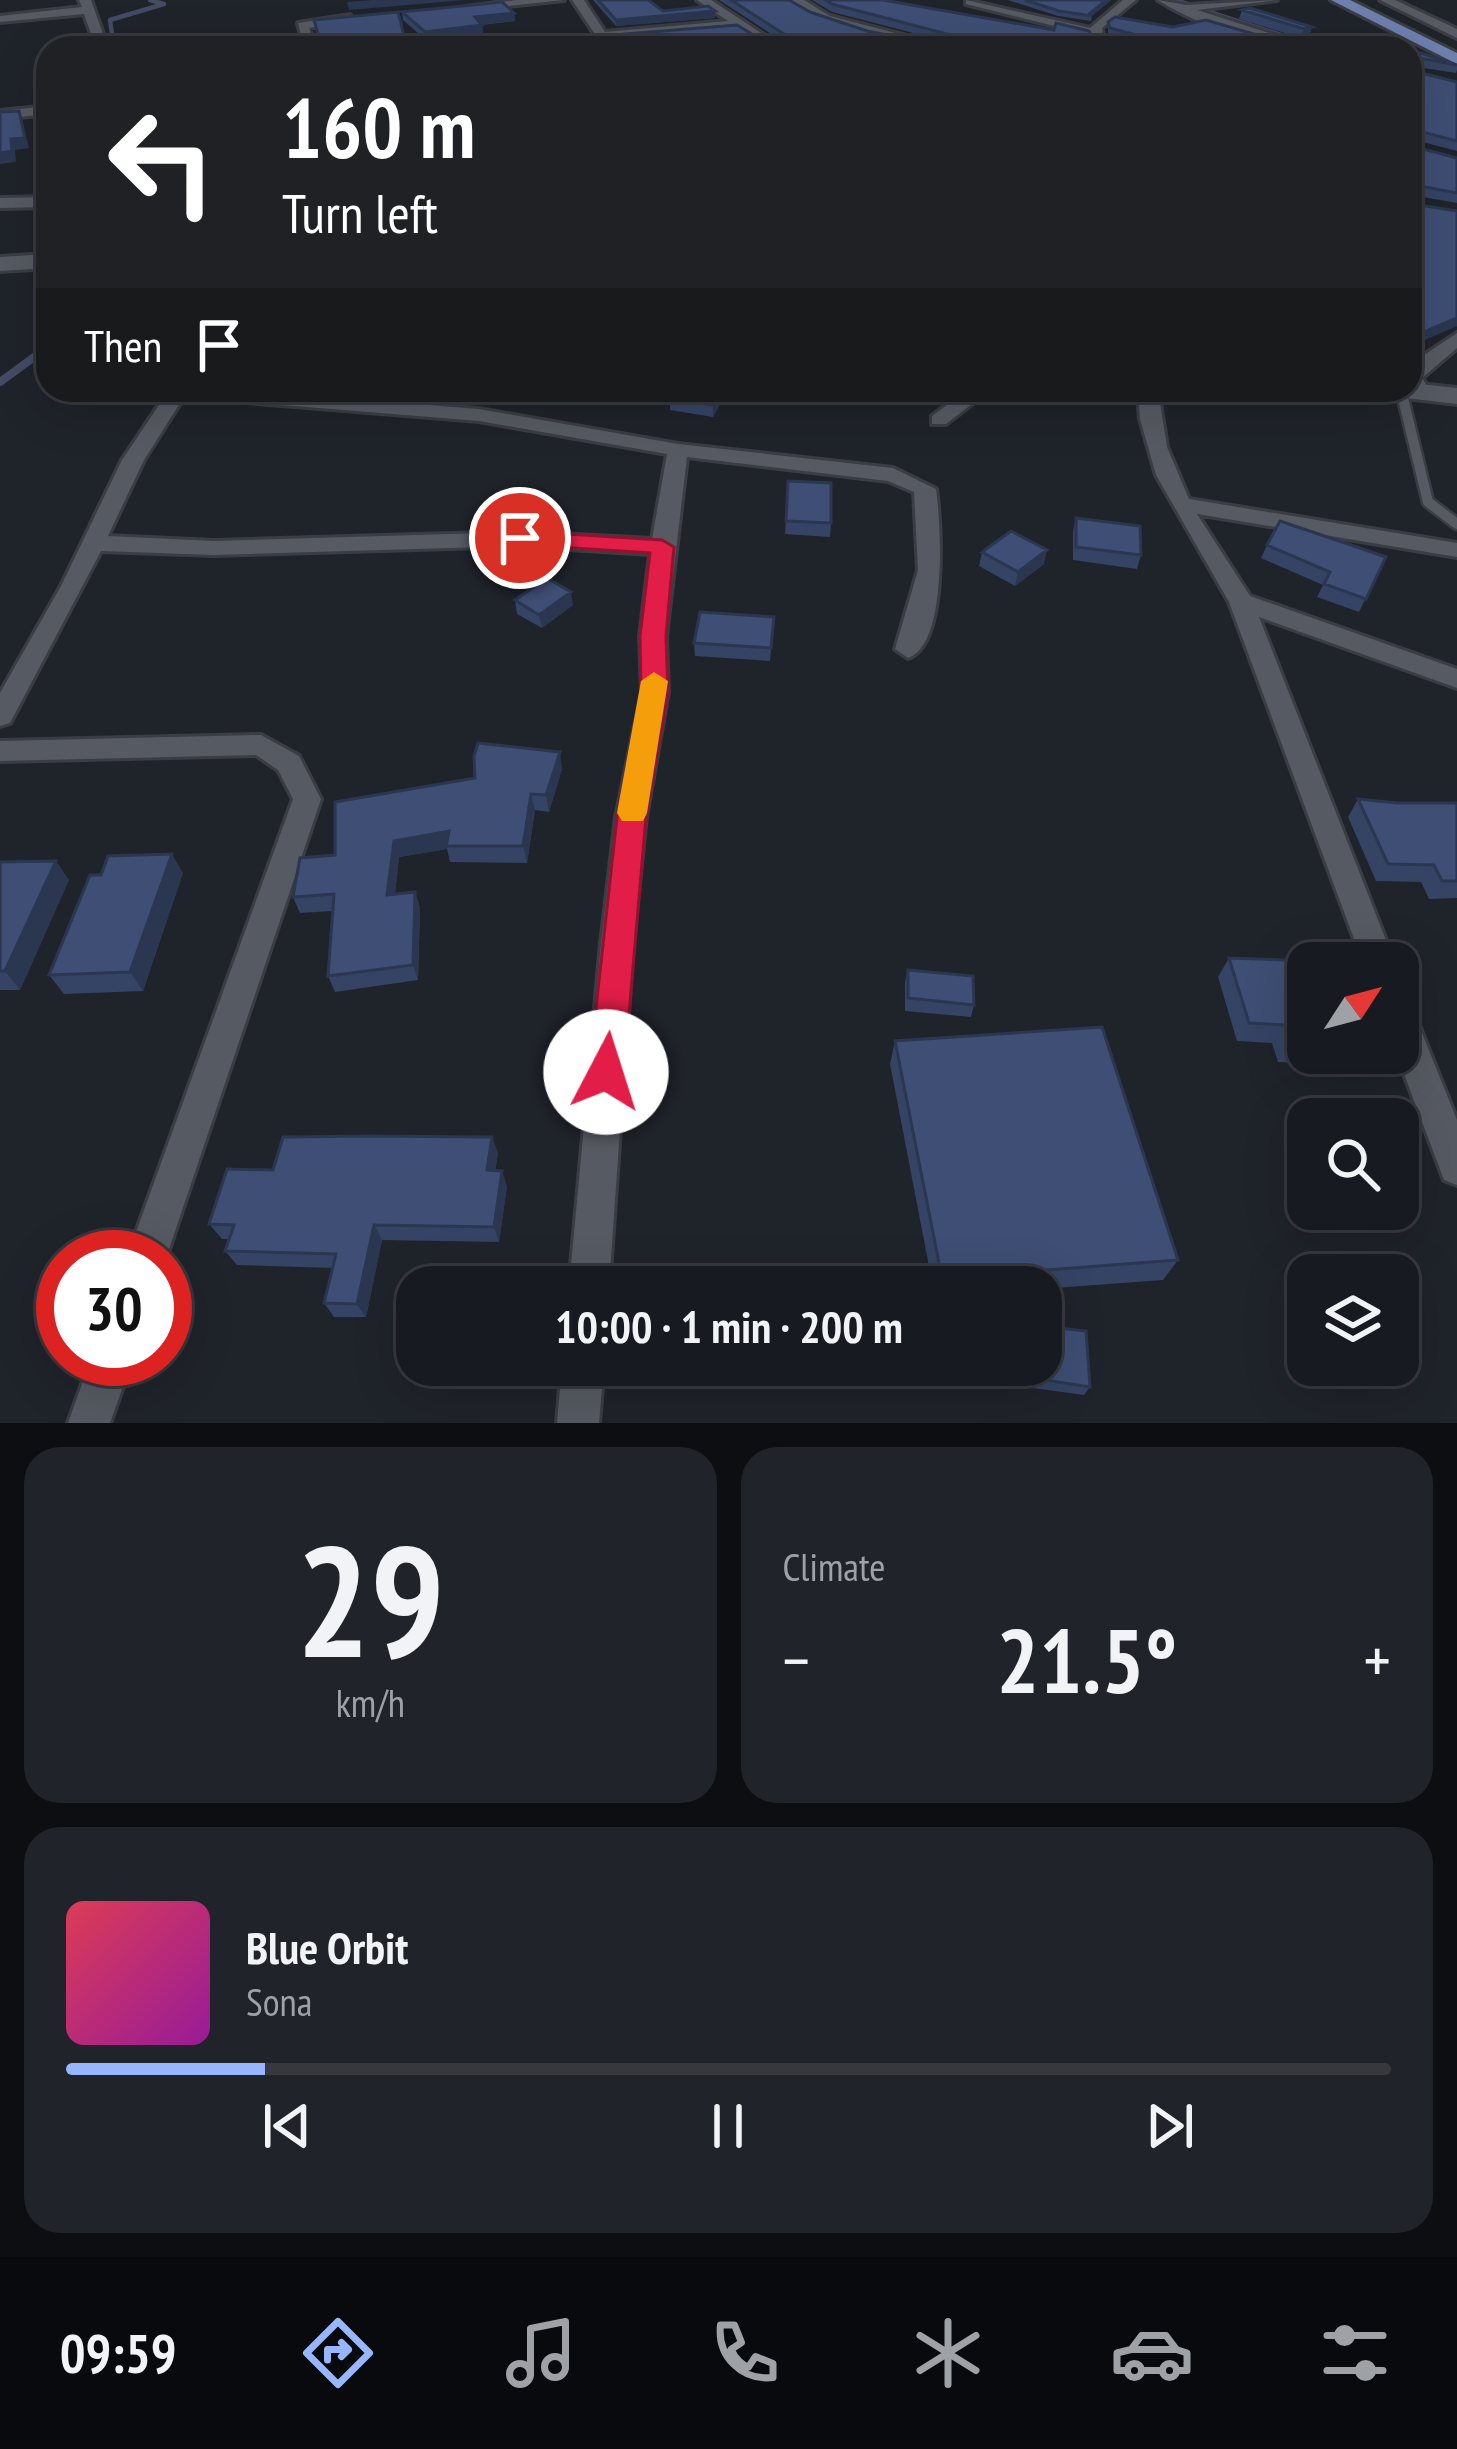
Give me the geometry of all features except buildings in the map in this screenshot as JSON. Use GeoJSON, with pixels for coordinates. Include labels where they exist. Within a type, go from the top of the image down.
{"type":"FeatureCollection","features":[{"type":"Feature","properties":{"kind":"main road"},"geometry":{"type":"LineString","coordinates":[[1338,0],[1411,36]]}},
{"type":"Feature","properties":{"kind":"main road"},"geometry":{"type":"LineString","coordinates":[[1355,0],[1424,32],[1456,36]]}},
{"type":"Feature","properties":{"kind":"main road"},"geometry":{"type":"LineString","coordinates":[[1422,42],[1457,59]]}},
{"type":"Feature","properties":{"kind":"main road"},"geometry":{"type":"LineString","coordinates":[[0,267],[36,266]]}},
{"type":"Feature","properties":{"kind":"main road"},"geometry":{"type":"LineString","coordinates":[[1422,390],[1457,394]]}},
{"type":"Feature","properties":{"kind":"street"},"geometry":{"type":"LineString","coordinates":[[454,8],[557,0]]}},
{"type":"Feature","properties":{"kind":"street"},"geometry":{"type":"LineString","coordinates":[[578,0],[602,36]]}},
{"type":"Feature","properties":{"kind":"street"},"geometry":{"type":"LineString","coordinates":[[703,0],[758,36]]}},
{"type":"Feature","properties":{"kind":"street"},"geometry":{"type":"LineString","coordinates":[[796,0],[826,17],[900,36]]}},
{"type":"Feature","properties":{"kind":"street"},"geometry":{"type":"LineString","coordinates":[[1099,36],[1101,20],[1130,0]]}},
{"type":"Feature","properties":{"kind":"street"},"geometry":{"type":"LineString","coordinates":[[1164,0],[1271,36]]}},
{"type":"Feature","properties":{"kind":"street"},"geometry":{"type":"LineString","coordinates":[[1180,8],[1271,0]]}},
{"type":"Feature","properties":{"kind":"street"},"geometry":{"type":"LineString","coordinates":[[1386,0],[1456,36]]}},
{"type":"Feature","properties":{"kind":"street"},"geometry":{"type":"LineString","coordinates":[[970,2],[1082,36]]}},
{"type":"Feature","properties":{"kind":"street"},"geometry":{"type":"LineString","coordinates":[[0,19],[88,5],[98,36]]}},
{"type":"Feature","properties":{"kind":"street"},"geometry":{"type":"LineString","coordinates":[[308,36],[305,23],[373,16]]}},
{"type":"Feature","properties":{"kind":"street"},"geometry":{"type":"LineString","coordinates":[[650,36],[738,24]]}},
{"type":"Feature","properties":{"kind":"street"},"geometry":{"type":"LineString","coordinates":[[0,116],[36,112]]}},
{"type":"Feature","properties":{"kind":"street"},"geometry":{"type":"LineString","coordinates":[[0,203],[36,202]]}},
{"type":"Feature","properties":{"kind":"street"},"geometry":{"type":"LineString","coordinates":[[1422,365],[1457,339]]}},
{"type":"Feature","properties":{"kind":"street"},"geometry":{"type":"LineString","coordinates":[[0,716],[124,473],[170,402]]}},
{"type":"Feature","properties":{"kind":"street"},"geometry":{"type":"LineString","coordinates":[[378,402],[678,449],[842,466],[893,476],[925,489],[934,550],[928,595],[908,649]]}},
{"type":"Feature","properties":{"kind":"street"},"geometry":{"type":"LineString","coordinates":[[939,420],[964,402]]}},
{"type":"Feature","properties":{"kind":"street"},"geometry":{"type":"LineString","coordinates":[[1148,402],[1148,420],[1180,504],[1241,602],[1370,942]]}},
{"type":"Feature","properties":{"kind":"street"},"geometry":{"type":"LineString","coordinates":[[591,1266],[616,943],[655,692],[653,636],[678,449]]}},
{"type":"Feature","properties":{"kind":"street"},"geometry":{"type":"LineString","coordinates":[[1180,504],[1457,550]]}},
{"type":"Feature","properties":{"kind":"street"},"geometry":{"type":"LineString","coordinates":[[92,543],[214,548],[520,538],[662,547]]}},
{"type":"Feature","properties":{"kind":"street"},"geometry":{"type":"LineString","coordinates":[[1241,602],[1457,679]]}},
{"type":"Feature","properties":{"kind":"street"},"geometry":{"type":"LineString","coordinates":[[0,751],[261,745],[289,763],[307,800],[156,1230]]}},
{"type":"Feature","properties":{"kind":"street"},"geometry":{"type":"LineString","coordinates":[[1419,1068],[1457,1167]]}},
{"type":"Feature","properties":{"kind":"street"},"geometry":{"type":"LineString","coordinates":[[89,1423],[102,1386]]}},
{"type":"Feature","properties":{"kind":"street"},"geometry":{"type":"LineString","coordinates":[[578,1423],[581,1386]]}},
{"type":"Feature","properties":{"kind":"lane"},"geometry":{"type":"LineString","coordinates":[[1411,402],[1428,502],[1457,524]]}},
{"type":"Feature","properties":{"kind":"waterway"},"geometry":{"type":"LineString","coordinates":[[112,36],[110,20],[164,4],[150,0]]}},
{"type":"Feature","properties":{"kind":"waterway"},"geometry":{"type":"LineString","coordinates":[[1175,0],[1191,5]]}},
{"type":"Feature","properties":{"kind":"waterway"},"geometry":{"type":"LineString","coordinates":[[1200,9],[1284,36]]}},
{"type":"Feature","properties":{"kind":"waterway"},"geometry":{"type":"LineString","coordinates":[[32,358],[36,355]]}},
{"type":"Feature","properties":{"kind":"waterway"},"geometry":{"type":"LineString","coordinates":[[0,382],[36,356]]}},
{"type":"Feature","properties":{"kind":"slow traffic"},"geometry":{"type":"LineString","coordinates":[[632,813],[654,681]]}},
{"type":"Feature","properties":{"kind":"route"},"geometry":{"type":"LineString","coordinates":[[520,538],[662,547],[653,636],[655,692],[632,817],[606,1072]]}}]}
